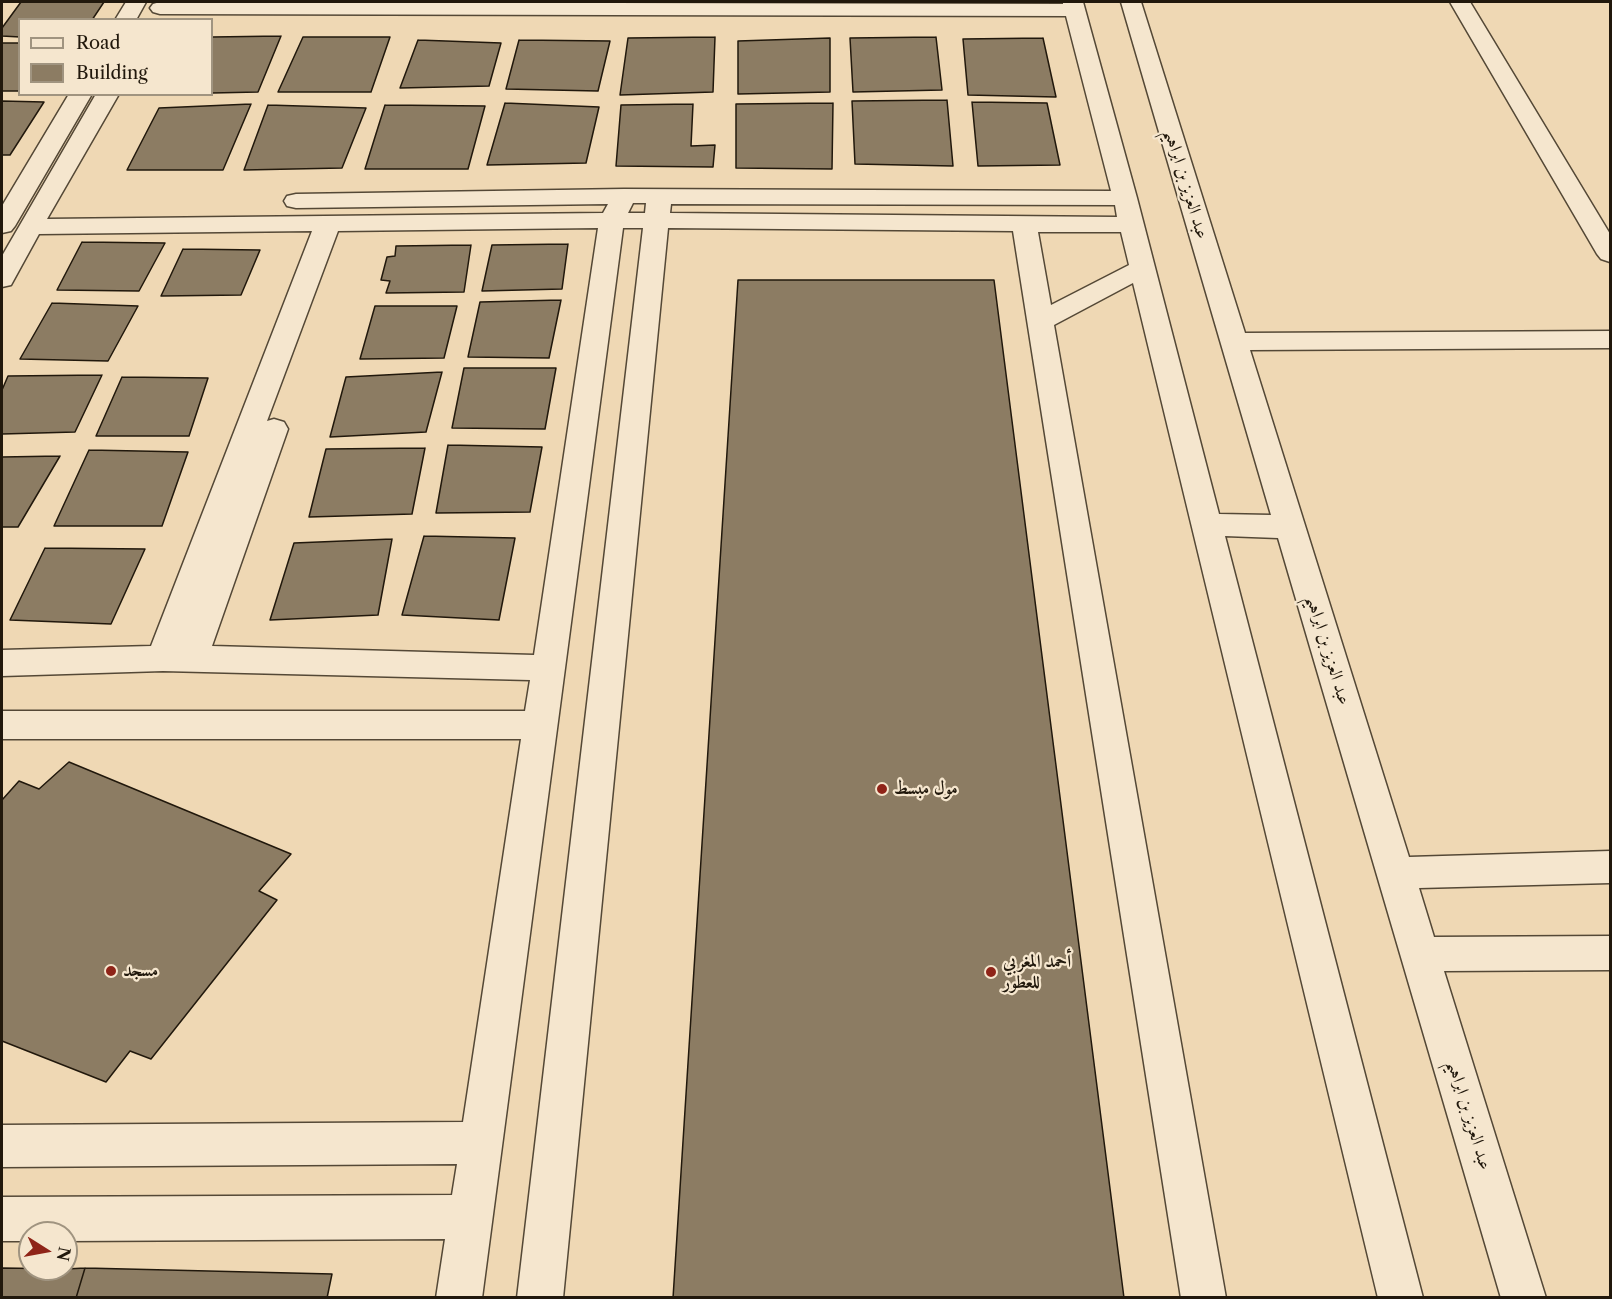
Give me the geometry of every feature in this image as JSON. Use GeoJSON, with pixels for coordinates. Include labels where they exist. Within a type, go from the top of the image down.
{"type":"FeatureCollection","features":[{"type":"Feature","properties":{"kind":"street"},"geometry":{"type":"LineString","coordinates":[[127,18],[136,2]]}},
{"type":"Feature","properties":{"kind":"street","name":"عبد العزيز بن ابراهيم"},"geometry":{"type":"LineString","coordinates":[[1131,2],[1524,1298]]}},
{"type":"Feature","properties":{"kind":"street"},"geometry":{"type":"LineString","coordinates":[[1460,2],[1611,254]]}},
{"type":"Feature","properties":{"kind":"street"},"geometry":{"type":"LineString","coordinates":[[159,10],[476,5],[760,5],[1076,11]]}},
{"type":"Feature","properties":{"kind":"street"},"geometry":{"type":"LineString","coordinates":[[213,24],[1076,11]]}},
{"type":"Feature","properties":{"kind":"street"},"geometry":{"type":"LineString","coordinates":[[1076,11],[1401,1298]]}},
{"type":"Feature","properties":{"kind":"street"},"geometry":{"type":"LineString","coordinates":[[2,226],[80,96]]}},
{"type":"Feature","properties":{"kind":"street"},"geometry":{"type":"LineString","coordinates":[[2,279],[42,205],[107,96]]}},
{"type":"Feature","properties":{"kind":"street"},"geometry":{"type":"LineString","coordinates":[[42,205],[618,208],[1024,224],[1128,212]]}},
{"type":"Feature","properties":{"kind":"street"},"geometry":{"type":"LineString","coordinates":[[31,227],[338,223],[618,208]]}},
{"type":"Feature","properties":{"kind":"street"},"geometry":{"type":"LineString","coordinates":[[459,1298],[547,668],[618,208]]}},
{"type":"Feature","properties":{"kind":"street"},"geometry":{"type":"LineString","coordinates":[[658,209],[1128,212]]}},
{"type":"Feature","properties":{"kind":"street"},"geometry":{"type":"LineString","coordinates":[[540,1298],[658,209]]}},
{"type":"Feature","properties":{"kind":"street"},"geometry":{"type":"LineString","coordinates":[[177,658],[338,223]]}},
{"type":"Feature","properties":{"kind":"street"},"geometry":{"type":"LineString","coordinates":[[1024,224],[1204,1298]]}},
{"type":"Feature","properties":{"kind":"street"},"geometry":{"type":"LineString","coordinates":[[1041,321],[1142,268]]}},
{"type":"Feature","properties":{"kind":"street"},"geometry":{"type":"LineString","coordinates":[[1234,342],[1611,339]]}},
{"type":"Feature","properties":{"kind":"street"},"geometry":{"type":"LineString","coordinates":[[1206,524],[1290,527]]}},
{"type":"Feature","properties":{"kind":"street"},"geometry":{"type":"LineString","coordinates":[[2,663],[177,658],[547,668]]}},
{"type":"Feature","properties":{"kind":"street"},"geometry":{"type":"LineString","coordinates":[[2,725],[540,725]]}},
{"type":"Feature","properties":{"kind":"street"},"geometry":{"type":"LineString","coordinates":[[1395,873],[1611,867]]}},
{"type":"Feature","properties":{"kind":"street"},"geometry":{"type":"LineString","coordinates":[[1420,954],[1611,953]]}},
{"type":"Feature","properties":{"kind":"street"},"geometry":{"type":"LineString","coordinates":[[2,1146],[482,1143]]}},
{"type":"Feature","properties":{"kind":"street"},"geometry":{"type":"LineString","coordinates":[[2,1219],[470,1217]]}},
{"type":"Feature","properties":{"kind":"building"},"geometry":{"type":"Polygon","coordinates":[[[21,2],[104,2],[93,18],[18,18],[18,37],[2,36],[2,28],[21,2]]]}},
{"type":"Feature","properties":{"kind":"building"},"geometry":{"type":"Polygon","coordinates":[[[281,36],[258,92],[213,93],[213,37],[281,36]]]}},
{"type":"Feature","properties":{"kind":"building"},"geometry":{"type":"Polygon","coordinates":[[[303,37],[390,37],[371,92],[278,92],[303,37]]]}},
{"type":"Feature","properties":{"kind":"building"},"geometry":{"type":"Polygon","coordinates":[[[715,37],[713,92],[620,95],[628,38],[715,37]]]}},
{"type":"Feature","properties":{"kind":"building"},"geometry":{"type":"Polygon","coordinates":[[[936,37],[942,90],[853,92],[850,38],[936,37]]]}},
{"type":"Feature","properties":{"kind":"building"},"geometry":{"type":"Polygon","coordinates":[[[830,38],[830,92],[738,94],[738,41],[830,38]]]}},
{"type":"Feature","properties":{"kind":"building"},"geometry":{"type":"Polygon","coordinates":[[[1043,38],[1056,97],[968,95],[963,39],[1043,38]]]}},
{"type":"Feature","properties":{"kind":"building"},"geometry":{"type":"Polygon","coordinates":[[[418,40],[501,43],[489,86],[400,88],[418,40]]]}},
{"type":"Feature","properties":{"kind":"building"},"geometry":{"type":"Polygon","coordinates":[[[519,40],[610,41],[598,91],[506,89],[519,40]]]}},
{"type":"Feature","properties":{"kind":"building"},"geometry":{"type":"Polygon","coordinates":[[[2,43],[18,43],[18,91],[2,91],[2,43]]]}},
{"type":"Feature","properties":{"kind":"building"},"geometry":{"type":"Polygon","coordinates":[[[947,100],[953,166],[855,164],[852,101],[947,100]]]}},
{"type":"Feature","properties":{"kind":"building"},"geometry":{"type":"Polygon","coordinates":[[[2,101],[44,102],[10,155],[2,155],[2,101]]]}},
{"type":"Feature","properties":{"kind":"building"},"geometry":{"type":"Polygon","coordinates":[[[972,102],[1047,103],[1060,165],[978,166],[972,102]]]}},
{"type":"Feature","properties":{"kind":"building"},"geometry":{"type":"Polygon","coordinates":[[[505,103],[599,107],[586,163],[487,165],[505,103]]]}},
{"type":"Feature","properties":{"kind":"building"},"geometry":{"type":"Polygon","coordinates":[[[833,103],[832,169],[736,168],[736,104],[833,103]]]}},
{"type":"Feature","properties":{"kind":"building"},"geometry":{"type":"Polygon","coordinates":[[[251,104],[223,170],[127,170],[159,108],[251,104]]]}},
{"type":"Feature","properties":{"kind":"building"},"geometry":{"type":"Polygon","coordinates":[[[693,104],[691,146],[715,145],[713,167],[616,166],[621,105],[693,104]]]}},
{"type":"Feature","properties":{"kind":"building"},"geometry":{"type":"Polygon","coordinates":[[[268,105],[366,108],[342,168],[244,170],[268,105]]]}},
{"type":"Feature","properties":{"kind":"building"},"geometry":{"type":"Polygon","coordinates":[[[385,105],[485,106],[468,169],[365,169],[385,105]]]}},
{"type":"Feature","properties":{"kind":"building"},"geometry":{"type":"Polygon","coordinates":[[[82,242],[165,243],[139,291],[57,290],[82,242]]]}},
{"type":"Feature","properties":{"kind":"building"},"geometry":{"type":"Polygon","coordinates":[[[568,244],[562,289],[482,291],[492,245],[568,244]]]}},
{"type":"Feature","properties":{"kind":"building"},"geometry":{"type":"Polygon","coordinates":[[[471,245],[464,292],[386,293],[390,281],[381,280],[387,257],[395,256],[396,246],[471,245]]]}},
{"type":"Feature","properties":{"kind":"building"},"geometry":{"type":"Polygon","coordinates":[[[183,249],[260,250],[241,295],[161,296],[183,249]]]}},
{"type":"Feature","properties":{"kind":"building","name":"مول مبسط"},"geometry":{"type":"Polygon","coordinates":[[[738,280],[994,280],[1124,1298],[673,1298],[738,280]]]}},
{"type":"Feature","properties":{"kind":"building"},"geometry":{"type":"Polygon","coordinates":[[[561,300],[549,358],[468,357],[480,302],[561,300]]]}},
{"type":"Feature","properties":{"kind":"building"},"geometry":{"type":"Polygon","coordinates":[[[52,303],[138,306],[108,361],[20,359],[52,303]]]}},
{"type":"Feature","properties":{"kind":"building"},"geometry":{"type":"Polygon","coordinates":[[[375,306],[457,306],[444,358],[360,359],[375,306]]]}},
{"type":"Feature","properties":{"kind":"building"},"geometry":{"type":"Polygon","coordinates":[[[464,368],[556,368],[545,429],[452,428],[464,368]]]}},
{"type":"Feature","properties":{"kind":"building"},"geometry":{"type":"Polygon","coordinates":[[[442,372],[426,432],[330,437],[346,377],[442,372]]]}},
{"type":"Feature","properties":{"kind":"building"},"geometry":{"type":"Polygon","coordinates":[[[102,375],[75,432],[2,434],[2,390],[8,376],[102,375]]]}},
{"type":"Feature","properties":{"kind":"building"},"geometry":{"type":"Polygon","coordinates":[[[122,377],[208,378],[189,436],[96,436],[122,377]]]}},
{"type":"Feature","properties":{"kind":"building"},"geometry":{"type":"Polygon","coordinates":[[[448,445],[542,447],[530,512],[436,513],[448,445]]]}},
{"type":"Feature","properties":{"kind":"building"},"geometry":{"type":"Polygon","coordinates":[[[425,448],[412,514],[309,517],[326,449],[425,448]]]}},
{"type":"Feature","properties":{"kind":"building"},"geometry":{"type":"Polygon","coordinates":[[[89,450],[188,452],[162,526],[54,526],[89,450]]]}},
{"type":"Feature","properties":{"kind":"building"},"geometry":{"type":"Polygon","coordinates":[[[60,456],[18,527],[2,527],[2,457],[60,456]]]}},
{"type":"Feature","properties":{"kind":"building"},"geometry":{"type":"Polygon","coordinates":[[[424,536],[515,538],[499,620],[402,615],[424,536]]]}},
{"type":"Feature","properties":{"kind":"building"},"geometry":{"type":"Polygon","coordinates":[[[392,539],[378,615],[270,620],[294,543],[392,539]]]}},
{"type":"Feature","properties":{"kind":"building"},"geometry":{"type":"Polygon","coordinates":[[[45,548],[145,549],[111,624],[10,620],[45,548]]]}},
{"type":"Feature","properties":{"kind":"building","name":"مسجد"},"geometry":{"type":"Polygon","coordinates":[[[69,762],[291,854],[259,891],[277,900],[151,1059],[130,1051],[106,1082],[2,1041],[2,800],[19,781],[39,789],[69,762]]]}},
{"type":"Feature","properties":{"kind":"building"},"geometry":{"type":"Polygon","coordinates":[[[2,1268],[18,1268],[18,1281],[78,1281],[78,1268],[85,1268],[76,1298],[2,1298],[2,1268]]]}},
{"type":"Feature","properties":{"kind":"building"},"geometry":{"type":"Polygon","coordinates":[[[85,1268],[332,1274],[327,1298],[76,1298],[85,1268]]]}},
{"type":"Feature","properties":{"kind":"place","name":"مول مبسط"},"geometry":{"type":"Point","coordinates":[882,789]}},
{"type":"Feature","properties":{"kind":"place","name":"مسجد"},"geometry":{"type":"Point","coordinates":[111,971]}},
{"type":"Feature","properties":{"kind":"place","name":"أحمد المغربي للعطور"},"geometry":{"type":"Point","coordinates":[991,972]}}]}
